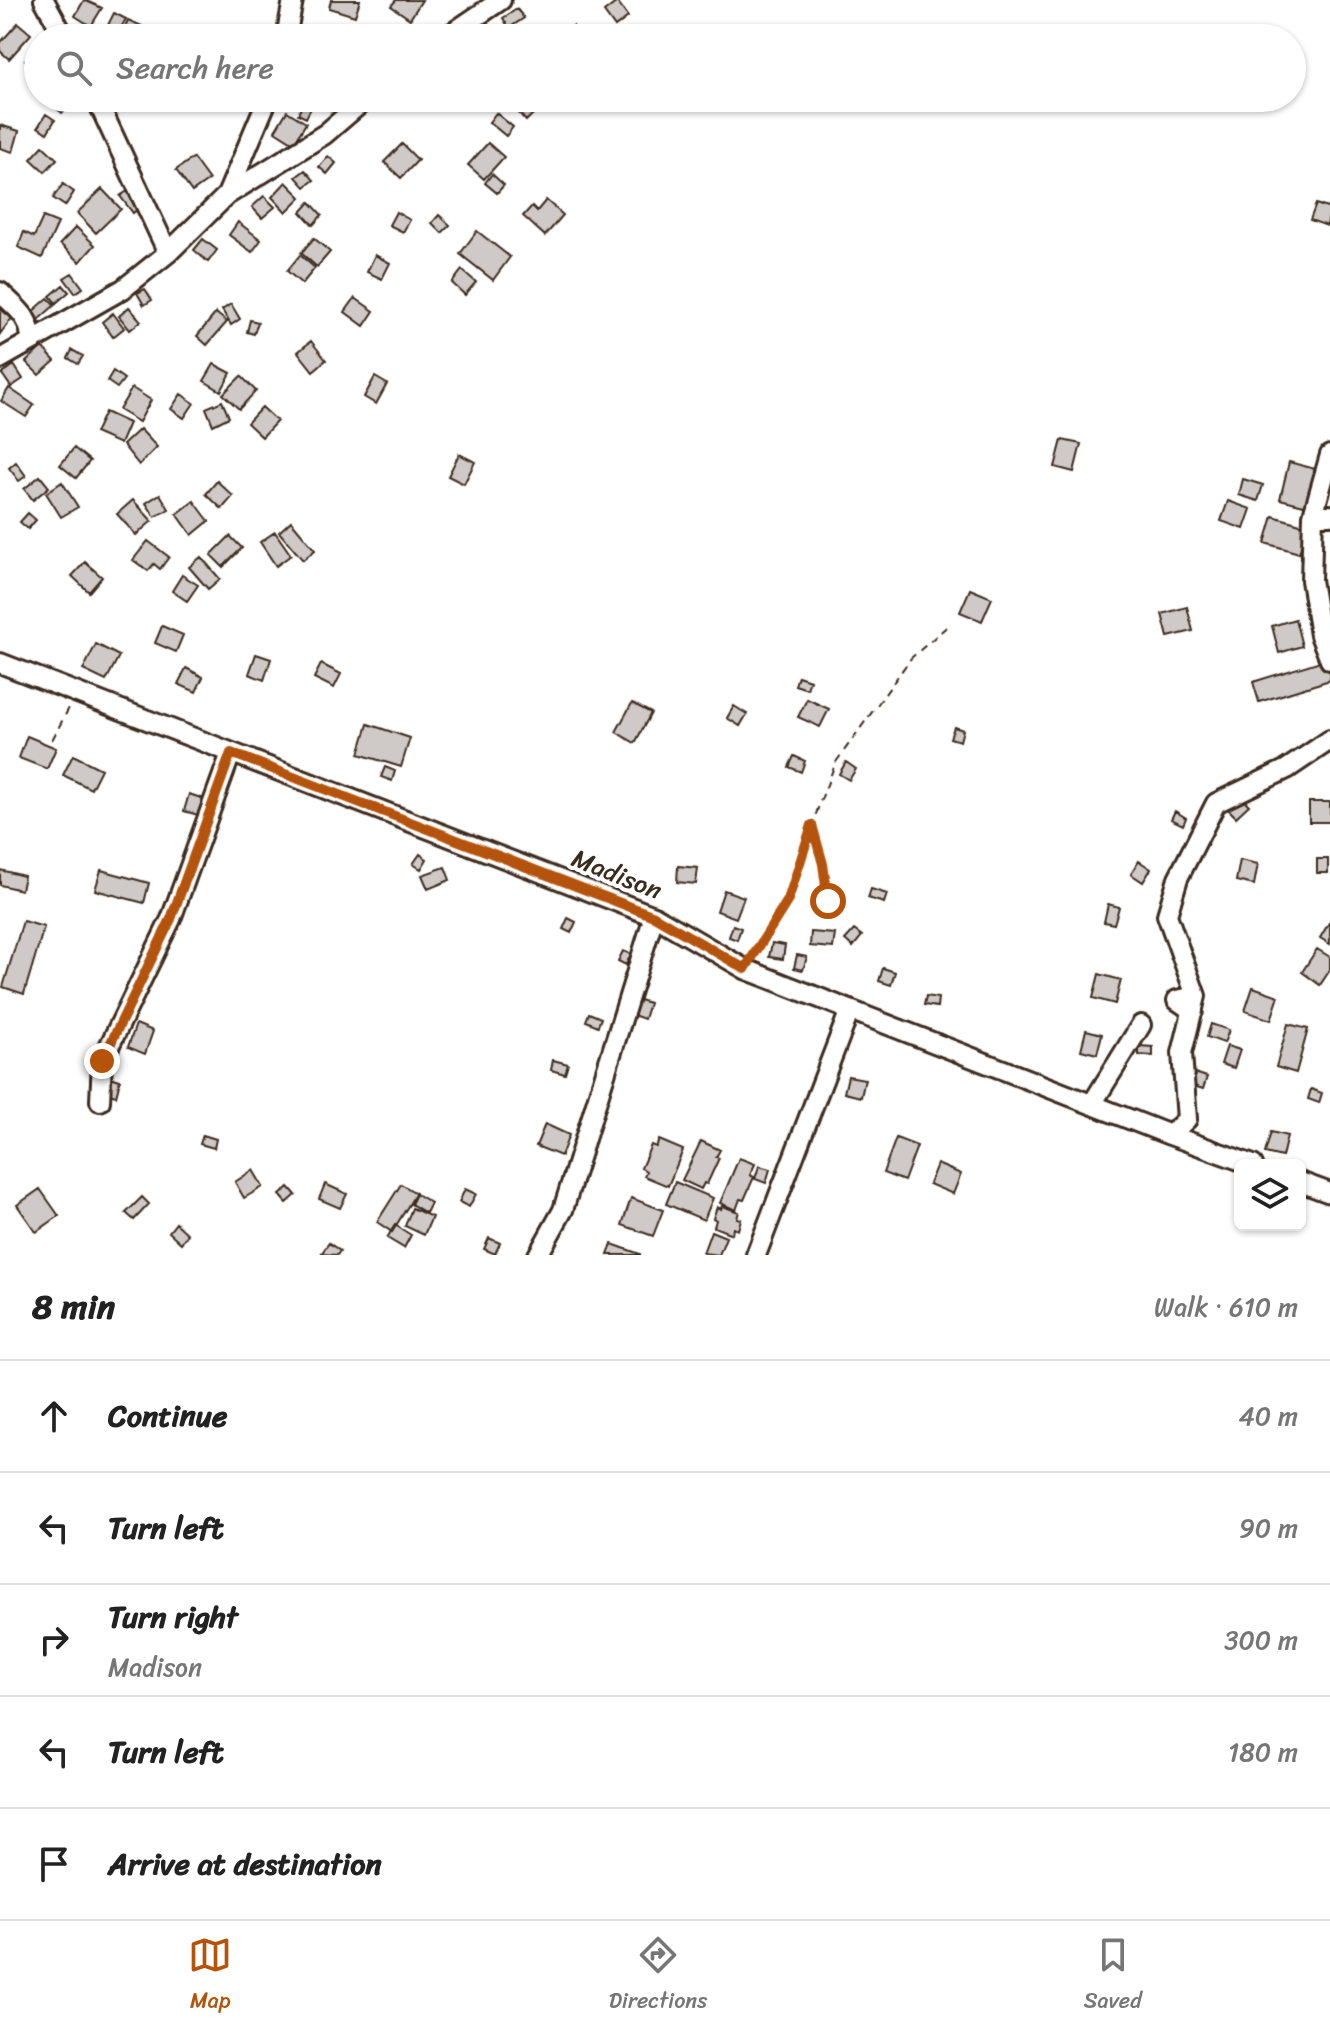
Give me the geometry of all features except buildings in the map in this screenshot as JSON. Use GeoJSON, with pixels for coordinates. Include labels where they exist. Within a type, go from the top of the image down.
{"type":"FeatureCollection","features":[{"type":"Feature","properties":{"kind":"street"},"geometry":{"type":"LineString","coordinates":[[44,0],[57,24]]}},
{"type":"Feature","properties":{"kind":"street"},"geometry":{"type":"LineString","coordinates":[[289,24],[293,0]]}},
{"type":"Feature","properties":{"kind":"street"},"geometry":{"type":"LineString","coordinates":[[466,24],[501,0]]}},
{"type":"Feature","properties":{"kind":"street"},"geometry":{"type":"LineString","coordinates":[[103,112],[168,253]]}},
{"type":"Feature","properties":{"kind":"street"},"geometry":{"type":"LineString","coordinates":[[227,195],[262,112]]}},
{"type":"Feature","properties":{"kind":"street"},"geometry":{"type":"LineString","coordinates":[[0,359],[123,289],[168,253],[227,195],[325,134],[351,112]]}},
{"type":"Feature","properties":{"kind":"street"},"geometry":{"type":"LineString","coordinates":[[0,292],[25,315],[31,328],[31,341]]}},
{"type":"Feature","properties":{"kind":"street"},"geometry":{"type":"LineString","coordinates":[[1330,455],[1311,580],[1320,635],[1330,660]]}},
{"type":"Feature","properties":{"kind":"street","name":"Madison"},"geometry":{"type":"LineString","coordinates":[[0,663],[654,916],[745,969],[1236,1159]]}},
{"type":"Feature","properties":{"kind":"street"},"geometry":{"type":"LineString","coordinates":[[1170,1135],[1187,1119],[1182,1053],[1195,1003],[1167,915],[1178,878],[1216,803],[1287,769],[1330,740]]}},
{"type":"Feature","properties":{"kind":"street"},"geometry":{"type":"LineString","coordinates":[[100,1101],[102,1061],[171,919],[231,753]]}},
{"type":"Feature","properties":{"kind":"street"},"geometry":{"type":"LineString","coordinates":[[538,1255],[563,1210],[654,916]]}},
{"type":"Feature","properties":{"kind":"street"},"geometry":{"type":"LineString","coordinates":[[756,1255],[850,1010]]}},
{"type":"Feature","properties":{"kind":"street"},"geometry":{"type":"LineString","coordinates":[[1092,1104],[1141,1025]]}},
{"type":"Feature","properties":{"kind":"street"},"geometry":{"type":"LineString","coordinates":[[1306,1184],[1330,1193]]}},
{"type":"Feature","properties":{"kind":"path"},"geometry":{"type":"LineString","coordinates":[[745,969],[788,900],[836,762],[911,658],[951,623]]}},
{"type":"Feature","properties":{"kind":"path"},"geometry":{"type":"LineString","coordinates":[[52,740],[76,694]]}},
{"type":"Feature","properties":{"kind":"path"},"geometry":{"type":"LineString","coordinates":[[812,825],[823,864],[828,901],[839,912]]}},
{"type":"Feature","properties":{"kind":"route"},"geometry":{"type":"LineString","coordinates":[[102,1061],[171,919],[231,753],[654,916],[745,969],[788,900],[812,825],[823,864],[828,901]]}}]}
